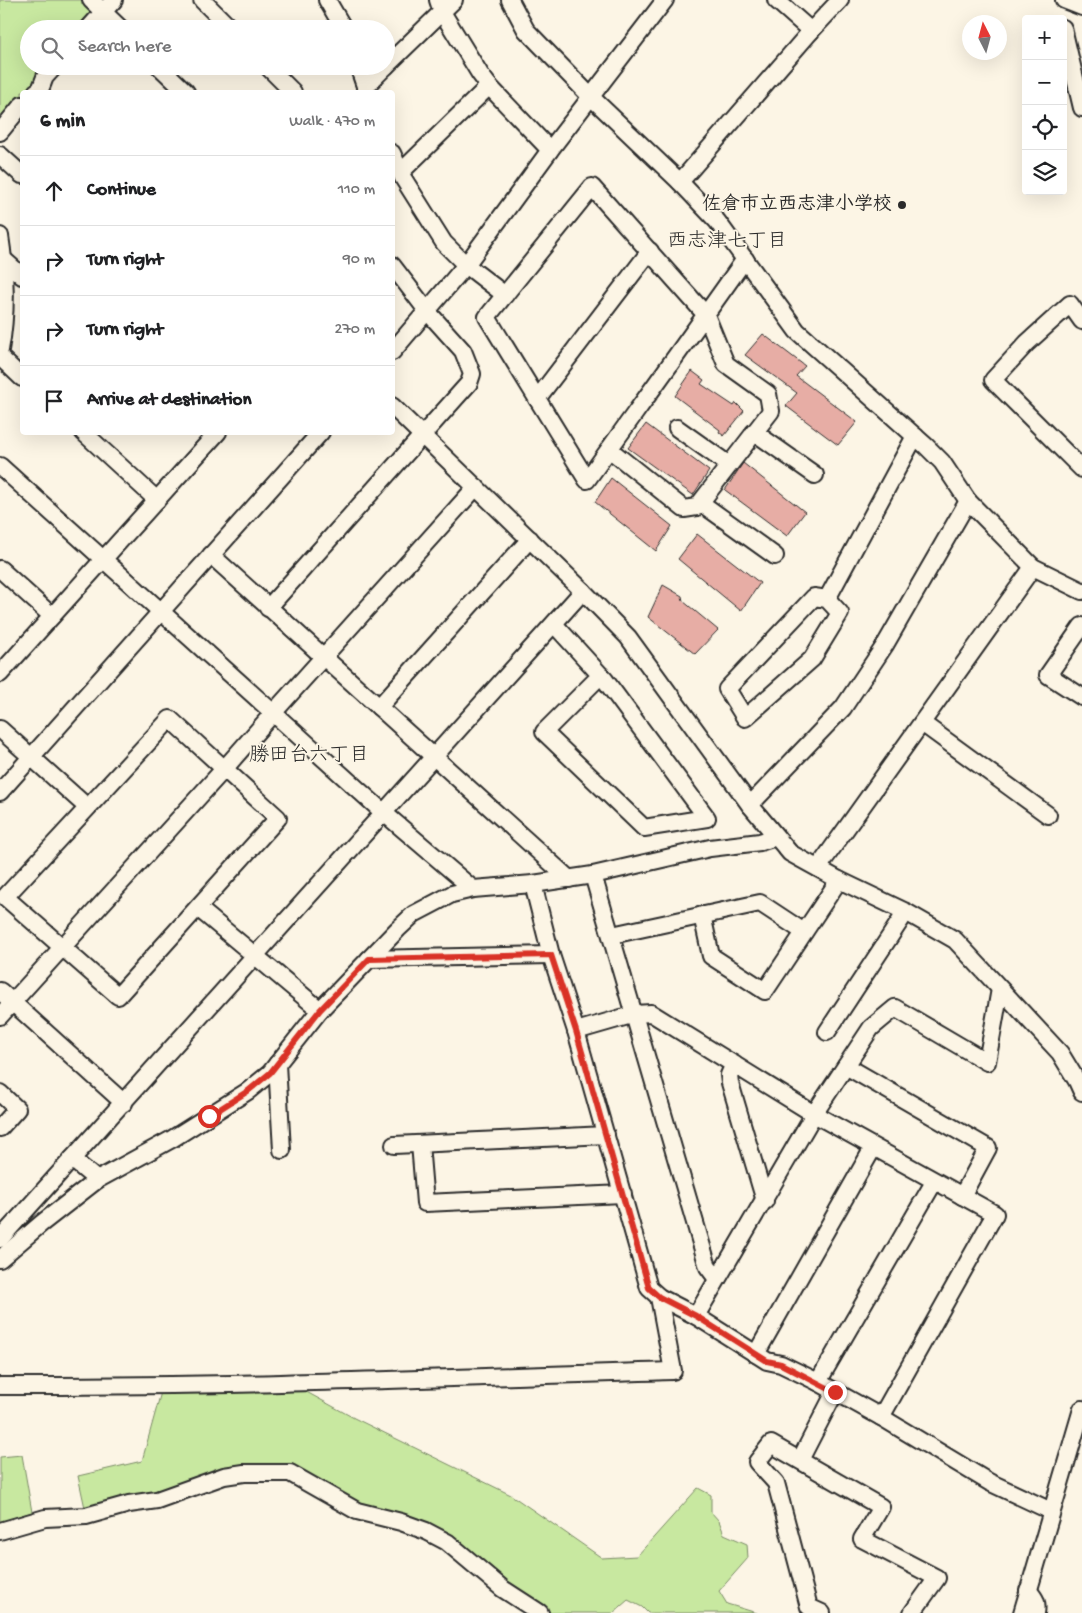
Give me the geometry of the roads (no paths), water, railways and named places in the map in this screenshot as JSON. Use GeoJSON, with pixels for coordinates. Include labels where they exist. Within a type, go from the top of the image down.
{"type":"FeatureCollection","features":[{"type":"Feature","properties":{"kind":"street"},"geometry":{"type":"LineString","coordinates":[[91,0],[109,6],[116,20]]}},
{"type":"Feature","properties":{"kind":"street"},"geometry":{"type":"LineString","coordinates":[[202,0],[221,20]]}},
{"type":"Feature","properties":{"kind":"street"},"geometry":{"type":"LineString","coordinates":[[395,56],[440,6],[454,0]]}},
{"type":"Feature","properties":{"kind":"street"},"geometry":{"type":"LineString","coordinates":[[510,0],[526,30],[591,98],[680,182],[717,221],[798,331],[942,462],[968,501],[1033,567],[1082,591]]}},
{"type":"Feature","properties":{"kind":"street"},"geometry":{"type":"LineString","coordinates":[[395,349],[466,265],[550,150],[665,0]]}},
{"type":"Feature","properties":{"kind":"street"},"geometry":{"type":"LineString","coordinates":[[776,0],[811,31]]}},
{"type":"Feature","properties":{"kind":"street"},"geometry":{"type":"LineString","coordinates":[[680,182],[840,0]]}},
{"type":"Feature","properties":{"kind":"street"},"geometry":{"type":"LineString","coordinates":[[1057,0],[1060,15]]}},
{"type":"Feature","properties":{"kind":"street"},"geometry":{"type":"LineString","coordinates":[[1064,0],[1082,7]]}},
{"type":"Feature","properties":{"kind":"street"},"geometry":{"type":"LineString","coordinates":[[329,1],[339,20]]}},
{"type":"Feature","properties":{"kind":"street"},"geometry":{"type":"LineString","coordinates":[[96,20],[109,6]]}},
{"type":"Feature","properties":{"kind":"street"},"geometry":{"type":"LineString","coordinates":[[440,6],[489,86],[550,150]]}},
{"type":"Feature","properties":{"kind":"street"},"geometry":{"type":"LineString","coordinates":[[1067,45],[1082,108]]}},
{"type":"Feature","properties":{"kind":"street"},"geometry":{"type":"LineString","coordinates":[[43,90],[47,75]]}},
{"type":"Feature","properties":{"kind":"street"},"geometry":{"type":"LineString","coordinates":[[168,75],[184,90]]}},
{"type":"Feature","properties":{"kind":"street"},"geometry":{"type":"LineString","coordinates":[[276,75],[291,90]]}},
{"type":"Feature","properties":{"kind":"street"},"geometry":{"type":"LineString","coordinates":[[361,75],[366,90]]}},
{"type":"Feature","properties":{"kind":"street"},"geometry":{"type":"LineString","coordinates":[[366,90],[378,75]]}},
{"type":"Feature","properties":{"kind":"street"},"geometry":{"type":"LineString","coordinates":[[401,172],[489,86]]}},
{"type":"Feature","properties":{"kind":"street"},"geometry":{"type":"LineString","coordinates":[[0,132],[20,107]]}},
{"type":"Feature","properties":{"kind":"street"},"geometry":{"type":"LineString","coordinates":[[0,155],[20,173]]}},
{"type":"Feature","properties":{"kind":"street"},"geometry":{"type":"LineString","coordinates":[[395,159],[403,178],[444,243],[466,265],[505,295]]}},
{"type":"Feature","properties":{"kind":"street"},"geometry":{"type":"LineString","coordinates":[[609,449],[684,509],[697,508],[771,411],[768,394],[726,364],[706,314],[592,187],[487,318],[588,480],[609,449],[706,314],[745,259]]}},
{"type":"Feature","properties":{"kind":"street"},"geometry":{"type":"LineString","coordinates":[[0,236],[3,259],[4,310],[0,350]]}},
{"type":"Feature","properties":{"kind":"street"},"geometry":{"type":"LineString","coordinates":[[537,399],[650,251]]}},
{"type":"Feature","properties":{"kind":"street"},"geometry":{"type":"LineString","coordinates":[[3,259],[20,274]]}},
{"type":"Feature","properties":{"kind":"street"},"geometry":{"type":"LineString","coordinates":[[268,608],[469,384],[472,374],[463,351],[428,312],[395,269]]}},
{"type":"Feature","properties":{"kind":"street"},"geometry":{"type":"LineString","coordinates":[[1082,321],[1070,304],[1027,343],[993,380],[1082,469]]}},
{"type":"Feature","properties":{"kind":"street"},"geometry":{"type":"LineString","coordinates":[[0,358],[20,376]]}},
{"type":"Feature","properties":{"kind":"street"},"geometry":{"type":"LineString","coordinates":[[395,409],[628,637],[750,805],[790,853],[839,880],[906,912],[955,940],[1060,1053],[1082,1092]]}},
{"type":"Feature","properties":{"kind":"street"},"geometry":{"type":"LineString","coordinates":[[677,428],[730,465]]}},
{"type":"Feature","properties":{"kind":"street"},"geometry":{"type":"LineString","coordinates":[[754,432],[814,475]]}},
{"type":"Feature","properties":{"kind":"street"},"geometry":{"type":"LineString","coordinates":[[86,435],[157,500]]}},
{"type":"Feature","properties":{"kind":"street"},"geometry":{"type":"LineString","coordinates":[[0,792],[318,435]]}},
{"type":"Feature","properties":{"kind":"street"},"geometry":{"type":"LineString","coordinates":[[1,671],[104,560],[157,500],[209,436]]}},
{"type":"Feature","properties":{"kind":"street"},"geometry":{"type":"LineString","coordinates":[[827,599],[915,436]]}},
{"type":"Feature","properties":{"kind":"street"},"geometry":{"type":"LineString","coordinates":[[0,466],[384,813],[473,889]]}},
{"type":"Feature","properties":{"kind":"street"},"geometry":{"type":"LineString","coordinates":[[0,1016],[6,997],[63,948],[476,487]]}},
{"type":"Feature","properties":{"kind":"street"},"geometry":{"type":"LineString","coordinates":[[750,805],[843,708],[884,645],[968,501]]}},
{"type":"Feature","properties":{"kind":"street"},"geometry":{"type":"LineString","coordinates":[[701,503],[775,556]]}},
{"type":"Feature","properties":{"kind":"street"},"geometry":{"type":"LineString","coordinates":[[379,707],[530,539]]}},
{"type":"Feature","properties":{"kind":"street"},"geometry":{"type":"LineString","coordinates":[[211,555],[568,879]]}},
{"type":"Feature","properties":{"kind":"street"},"geometry":{"type":"LineString","coordinates":[[818,868],[1033,567]]}},
{"type":"Feature","properties":{"kind":"street"},"geometry":{"type":"LineString","coordinates":[[0,569],[52,616]]}},
{"type":"Feature","properties":{"kind":"street"},"geometry":{"type":"LineString","coordinates":[[0,1239],[583,591]]}},
{"type":"Feature","properties":{"kind":"street"},"geometry":{"type":"LineString","coordinates":[[814,597],[827,599],[840,613],[812,659],[745,718],[727,689],[814,597]]}},
{"type":"Feature","properties":{"kind":"street"},"geometry":{"type":"LineString","coordinates":[[554,624],[601,675],[605,680],[707,818],[644,828],[544,732],[601,675]]}},
{"type":"Feature","properties":{"kind":"street"},"geometry":{"type":"LineString","coordinates":[[1082,626],[1048,675],[1082,697]]}},
{"type":"Feature","properties":{"kind":"street"},"geometry":{"type":"LineString","coordinates":[[170,719],[225,768],[278,818],[118,996],[5,897],[170,719]]}},
{"type":"Feature","properties":{"kind":"street"},"geometry":{"type":"LineString","coordinates":[[922,723],[1048,815]]}},
{"type":"Feature","properties":{"kind":"street"},"geometry":{"type":"LineString","coordinates":[[0,729],[87,807]]}},
{"type":"Feature","properties":{"kind":"street"},"geometry":{"type":"LineString","coordinates":[[0,1259],[97,1180],[172,1139],[248,1091],[270,1073],[320,1010],[414,914],[452,894],[473,889],[533,884],[593,875],[710,848],[760,842],[776,838]]}},
{"type":"Feature","properties":{"kind":"street"},"geometry":{"type":"LineString","coordinates":[[593,875],[708,1267],[718,1279]]}},
{"type":"Feature","properties":{"kind":"street"},"geometry":{"type":"LineString","coordinates":[[702,915],[711,956],[765,991],[839,880]]}},
{"type":"Feature","properties":{"kind":"street"},"geometry":{"type":"LineString","coordinates":[[533,884],[551,955],[576,1031],[649,1288],[659,1297],[696,1316],[767,1361],[781,1364],[818,1382],[881,1417],[989,1482],[1051,1511]]}},
{"type":"Feature","properties":{"kind":"street"},"geometry":{"type":"LineString","coordinates":[[612,936],[760,903],[804,932]]}},
{"type":"Feature","properties":{"kind":"street"},"geometry":{"type":"LineString","coordinates":[[198,908],[320,1010]]}},
{"type":"Feature","properties":{"kind":"street"},"geometry":{"type":"LineString","coordinates":[[827,1032],[906,912]]}},
{"type":"Feature","properties":{"kind":"street"},"geometry":{"type":"LineString","coordinates":[[369,959],[551,955]]}},
{"type":"Feature","properties":{"kind":"street"},"geometry":{"type":"LineString","coordinates":[[696,1316],[814,1114],[871,1028],[895,1008],[987,1062],[1000,989]]}},
{"type":"Feature","properties":{"kind":"street"},"geometry":{"type":"LineString","coordinates":[[6,997],[124,1103]]}},
{"type":"Feature","properties":{"kind":"street"},"geometry":{"type":"LineString","coordinates":[[576,1031],[635,1014],[651,1014],[814,1114],[995,1214],[881,1417]]}},
{"type":"Feature","properties":{"kind":"street"},"geometry":{"type":"LineString","coordinates":[[277,1064],[282,1150]]}},
{"type":"Feature","properties":{"kind":"street"},"geometry":{"type":"LineString","coordinates":[[734,1064],[729,1074],[730,1083],[765,1200]]}},
{"type":"Feature","properties":{"kind":"street"},"geometry":{"type":"LineString","coordinates":[[846,1066],[988,1148],[962,1196]]}},
{"type":"Feature","properties":{"kind":"street"},"geometry":{"type":"LineString","coordinates":[[0,1092],[17,1109],[0,1128]]}},
{"type":"Feature","properties":{"kind":"street"},"geometry":{"type":"LineString","coordinates":[[394,1145],[606,1135]]}},
{"type":"Feature","properties":{"kind":"street"},"geometry":{"type":"LineString","coordinates":[[420,1144],[425,1203],[623,1194]]}},
{"type":"Feature","properties":{"kind":"street"},"geometry":{"type":"LineString","coordinates":[[756,1354],[873,1148]]}},
{"type":"Feature","properties":{"kind":"street"},"geometry":{"type":"LineString","coordinates":[[72,1159],[97,1180]]}},
{"type":"Feature","properties":{"kind":"street"},"geometry":{"type":"LineString","coordinates":[[818,1382],[934,1182]]}},
{"type":"Feature","properties":{"kind":"street"},"geometry":{"type":"LineString","coordinates":[[0,1386],[290,1384],[673,1371],[659,1297]]}},
{"type":"Feature","properties":{"kind":"street"},"geometry":{"type":"LineString","coordinates":[[800,1460],[835,1392]]}},
{"type":"Feature","properties":{"kind":"street"},"geometry":{"type":"LineString","coordinates":[[1022,1613],[1082,1409]]}},
{"type":"Feature","properties":{"kind":"street"},"geometry":{"type":"LineString","coordinates":[[822,1613],[809,1607],[776,1483],[757,1462],[771,1444],[881,1507],[862,1539],[937,1578],[912,1613]]}},
{"type":"Feature","properties":{"kind":"street"},"geometry":{"type":"LineString","coordinates":[[0,1531],[45,1518],[86,1516],[129,1504],[157,1500],[224,1476],[244,1473],[290,1473],[357,1511],[401,1522],[426,1531],[447,1542],[503,1589],[540,1613]]}},
{"type":"Feature","properties":{"kind":"street"},"geometry":{"type":"LineString","coordinates":[[1028,1590],[1036,1598],[1036,1613]]}},
{"type":"Feature","properties":{"kind":"place","name":"佐倉市立西志津小学校"},"geometry":{"type":"Point","coordinates":[902,205]}},
{"type":"Feature","properties":{"kind":"district","name":"西志津七丁目"},"geometry":{"type":"Point","coordinates":[727,242]}},
{"type":"Feature","properties":{"kind":"district","name":"勝田台六丁目"},"geometry":{"type":"Point","coordinates":[309,756]}}]}
